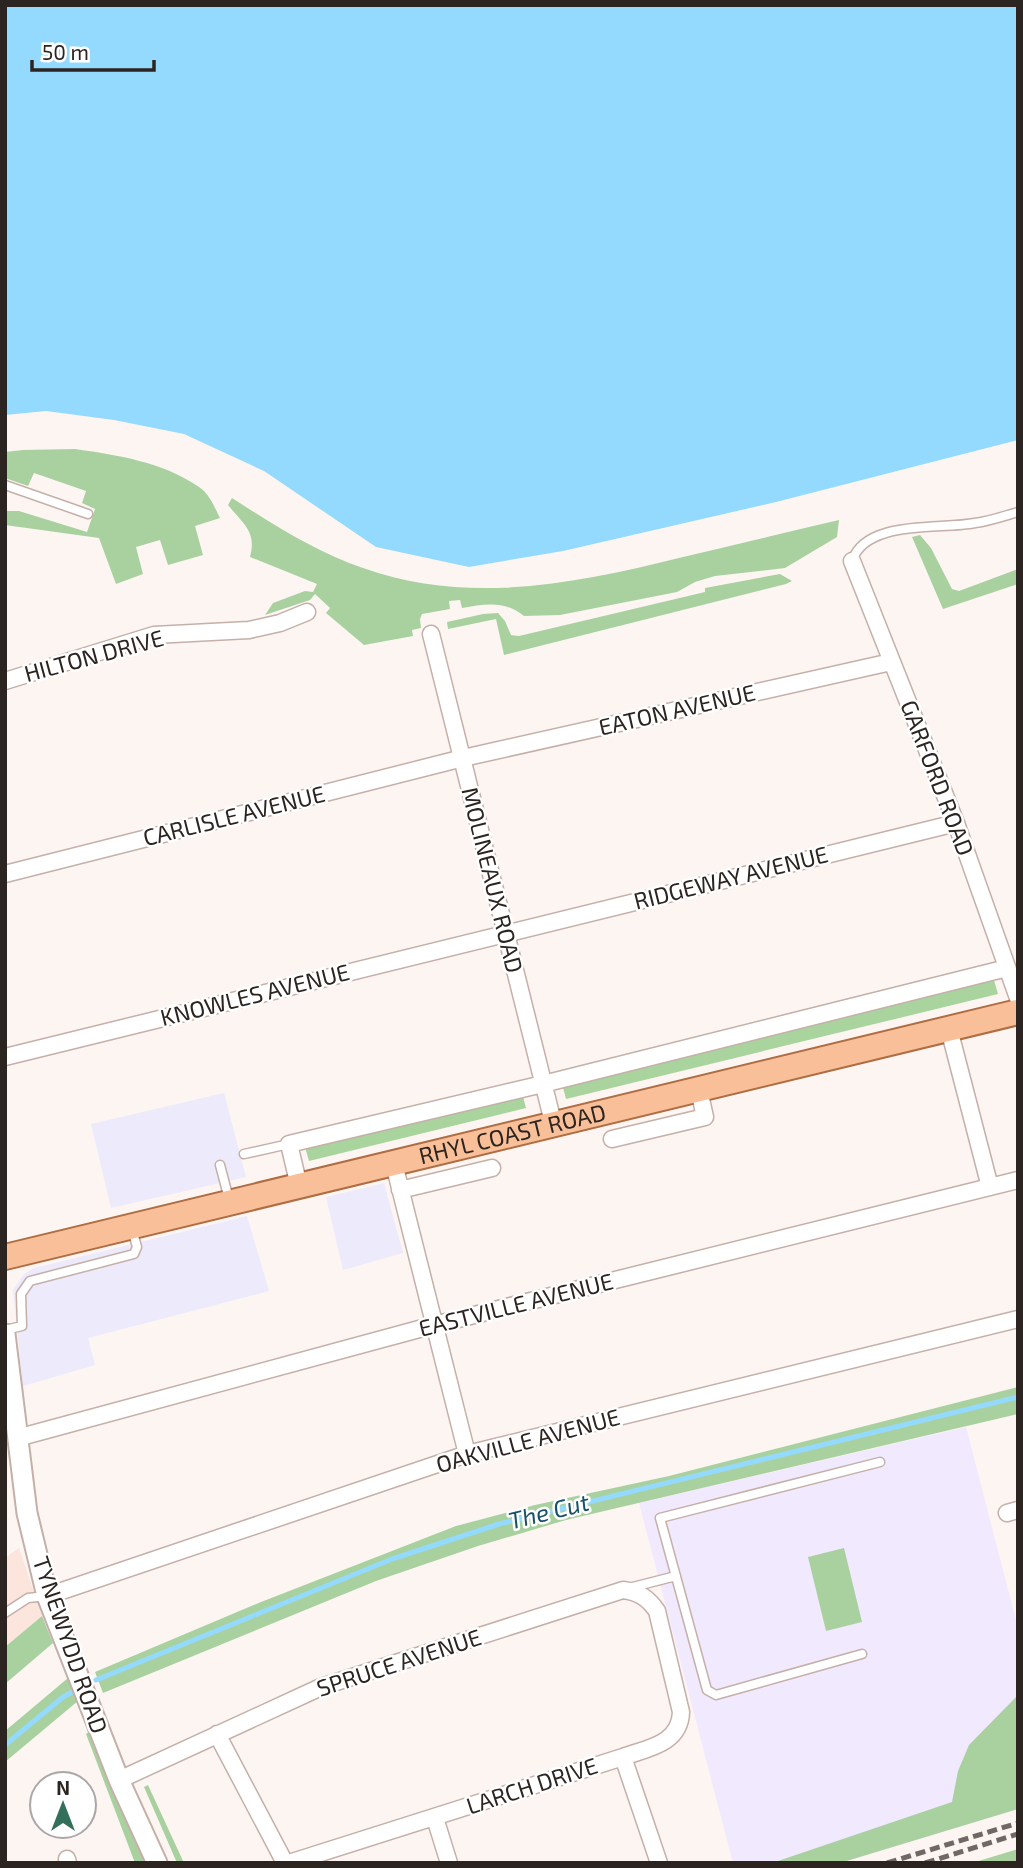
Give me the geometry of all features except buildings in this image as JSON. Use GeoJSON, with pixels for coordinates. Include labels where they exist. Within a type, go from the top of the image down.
{"type":"FeatureCollection","features":[{"type":"Feature","properties":{"kind":"main road","name":"RHYL COAST ROAD"},"geometry":{"type":"LineString","coordinates":[[5,1257],[1018,1012]]}},
{"type":"Feature","properties":{"kind":"street","name":"GARFORD ROAD"},"geometry":{"type":"LineString","coordinates":[[852,561],[956,823],[1018,998]]}},
{"type":"Feature","properties":{"kind":"street","name":"HILTON DRIVE"},"geometry":{"type":"LineString","coordinates":[[5,681],[154,635],[280,631],[307,612]]}},
{"type":"Feature","properties":{"kind":"street","name":"MOLINEAUX ROAD"},"geometry":{"type":"LineString","coordinates":[[431,634],[554,1126]]}},
{"type":"Feature","properties":{"kind":"street","name":"EATON AVENUE"},"geometry":{"type":"LineString","coordinates":[[463,758],[891,662]]}},
{"type":"Feature","properties":{"kind":"street","name":"CARLISLE AVENUE"},"geometry":{"type":"LineString","coordinates":[[5,874],[463,758]]}},
{"type":"Feature","properties":{"kind":"street","name":"RIDGEWAY AVENUE"},"geometry":{"type":"LineString","coordinates":[[505,933],[956,823]]}},
{"type":"Feature","properties":{"kind":"street","name":"KNOWLES AVENUE"},"geometry":{"type":"LineString","coordinates":[[5,1057],[505,933]]}},
{"type":"Feature","properties":{"kind":"street"},"geometry":{"type":"LineString","coordinates":[[299,1186],[289,1144],[543,1084],[1007,968]]}},
{"type":"Feature","properties":{"kind":"street"},"geometry":{"type":"LineString","coordinates":[[949,1029],[990,1187]]}},
{"type":"Feature","properties":{"kind":"street"},"geometry":{"type":"LineString","coordinates":[[612,1139],[705,1117],[699,1090]]}},
{"type":"Feature","properties":{"kind":"street"},"geometry":{"type":"LineString","coordinates":[[394,1164],[467,1454]]}},
{"type":"Feature","properties":{"kind":"street"},"geometry":{"type":"LineString","coordinates":[[400,1190],[492,1168]]}},
{"type":"Feature","properties":{"kind":"street","name":"EASTVILLE AVENUE"},"geometry":{"type":"LineString","coordinates":[[17,1438],[434,1325],[1018,1180]]}},
{"type":"Feature","properties":{"kind":"street","name":"OAKVILLE AVENUE"},"geometry":{"type":"LineString","coordinates":[[47,1596],[467,1454],[1018,1319]]}},
{"type":"Feature","properties":{"kind":"street","name":"TYNEWYDD ROAD"},"geometry":{"type":"LineString","coordinates":[[6,1338],[27,1513],[47,1596],[119,1780],[157,1863]]}},
{"type":"Feature","properties":{"kind":"street","name":"LARCH DRIVE"},"geometry":{"type":"LineString","coordinates":[[287,1863],[623,1757],[673,1736],[681,1722],[681,1712],[657,1611],[636,1591],[623,1590]]}},
{"type":"Feature","properties":{"kind":"street","name":"SPRUCE AVENUE"},"geometry":{"type":"LineString","coordinates":[[119,1780],[321,1686],[623,1590]]}},
{"type":"Feature","properties":{"kind":"street"},"geometry":{"type":"LineString","coordinates":[[217,1734],[287,1863]]}},
{"type":"Feature","properties":{"kind":"street"},"geometry":{"type":"LineString","coordinates":[[623,1757],[659,1863]]}},
{"type":"Feature","properties":{"kind":"street"},"geometry":{"type":"LineString","coordinates":[[435,1818],[449,1863]]}},
{"type":"Feature","properties":{"kind":"lane"},"geometry":{"type":"LineString","coordinates":[[5,485],[88,514]]}},
{"type":"Feature","properties":{"kind":"lane"},"geometry":{"type":"LineString","coordinates":[[852,561],[856,549],[865,542],[903,529],[975,523],[1018,512]]}},
{"type":"Feature","properties":{"kind":"lane"},"geometry":{"type":"LineString","coordinates":[[244,1154],[289,1144]]}},
{"type":"Feature","properties":{"kind":"lane"},"geometry":{"type":"LineString","coordinates":[[220,1165],[230,1203]]}},
{"type":"Feature","properties":{"kind":"lane"},"geometry":{"type":"LineString","coordinates":[[6,1338],[22,1326],[21,1294],[30,1281],[134,1254],[137,1247],[131,1227]]}},
{"type":"Feature","properties":{"kind":"lane"},"geometry":{"type":"LineString","coordinates":[[862,1654],[716,1695],[707,1690],[660,1518],[880,1462]]}},
{"type":"Feature","properties":{"kind":"lane"},"geometry":{"type":"LineString","coordinates":[[623,1590],[676,1576]]}},
{"type":"Feature","properties":{"kind":"lane"},"geometry":{"type":"LineString","coordinates":[[5,1614],[28,1598],[47,1596]]}},
{"type":"Feature","properties":{"kind":"shaded area"},"geometry":{"type":"Polygon","coordinates":[[[224,1093],[246,1177],[111,1208],[91,1124],[224,1093]]]}},
{"type":"Feature","properties":{"kind":"shaded area"},"geometry":{"type":"Polygon","coordinates":[[[384,1183],[403,1253],[343,1270],[326,1197],[384,1183]]]}},
{"type":"Feature","properties":{"kind":"shaded area"},"geometry":{"type":"Polygon","coordinates":[[[247,1216],[269,1291],[88,1338],[95,1365],[23,1386],[13,1290],[24,1274],[34,1268],[247,1216]]]}},
{"type":"Feature","properties":{"kind":"shaded area"},"geometry":{"type":"Polygon","coordinates":[[[966,1427],[1018,1628],[1018,1809],[840,1863],[733,1863],[639,1503],[966,1427]]]}},
{"type":"Feature","properties":{"kind":"shaded area"},"geometry":{"type":"Polygon","coordinates":[[[19,1548],[42,1616],[5,1647],[5,1558],[19,1548]]]}},
{"type":"Feature","properties":{"kind":"green space"},"geometry":{"type":"Polygon","coordinates":[[[75,449],[123,457],[155,466],[185,478],[203,490],[220,518],[195,526],[203,555],[168,565],[160,540],[136,547],[143,574],[116,584],[99,538],[5,525],[5,511],[19,511],[87,532],[95,509],[82,503],[86,491],[34,473],[28,486],[5,478],[5,452],[75,449]]]}},
{"type":"Feature","properties":{"kind":"green space"},"geometry":{"type":"Polygon","coordinates":[[[232,498],[312,546],[346,562],[403,580],[484,588],[564,582],[604,575],[839,520],[837,537],[785,568],[715,576],[695,582],[677,592],[560,615],[524,616],[502,605],[462,608],[460,600],[449,601],[450,609],[422,614],[421,628],[412,630],[413,636],[364,645],[326,613],[330,608],[315,594],[310,600],[265,615],[273,603],[305,591],[313,592],[317,584],[250,557],[250,534],[228,505],[232,498]]]}},
{"type":"Feature","properties":{"kind":"green space"},"geometry":{"type":"Polygon","coordinates":[[[920,535],[931,548],[952,589],[959,591],[1018,569],[1018,584],[943,609],[912,537],[920,535]]]}},
{"type":"Feature","properties":{"kind":"green space"},"geometry":{"type":"Polygon","coordinates":[[[780,574],[792,581],[504,655],[496,619],[448,629],[447,622],[498,613],[511,635],[519,636],[705,592],[705,588],[780,574]]]}},
{"type":"Feature","properties":{"kind":"green space"},"geometry":{"type":"Polygon","coordinates":[[[994,980],[998,994],[566,1099],[562,1084],[994,980]]]}},
{"type":"Feature","properties":{"kind":"green space"},"geometry":{"type":"Polygon","coordinates":[[[522,1093],[526,1108],[309,1161],[305,1147],[522,1093]]]}},
{"type":"Feature","properties":{"kind":"green space"},"geometry":{"type":"Polygon","coordinates":[[[1018,1387],[1018,1414],[566,1520],[478,1546],[376,1581],[103,1693],[95,1672],[261,1602],[456,1526],[535,1505],[669,1476],[1018,1387]]]}},
{"type":"Feature","properties":{"kind":"green space"},"geometry":{"type":"Polygon","coordinates":[[[844,1548],[862,1622],[826,1631],[808,1557],[844,1548]]]}},
{"type":"Feature","properties":{"kind":"green space"},"geometry":{"type":"Polygon","coordinates":[[[42,1616],[53,1643],[5,1684],[5,1647],[42,1616]]]}},
{"type":"Feature","properties":{"kind":"green space"},"geometry":{"type":"Polygon","coordinates":[[[68,1678],[78,1701],[5,1762],[5,1731],[68,1678]]]}},
{"type":"Feature","properties":{"kind":"green space"},"geometry":{"type":"Polygon","coordinates":[[[1018,1695],[1018,1809],[840,1863],[772,1863],[952,1802],[958,1771],[969,1745],[1018,1695]]]}},
{"type":"Feature","properties":{"kind":"green space"},"geometry":{"type":"Polygon","coordinates":[[[90,1731],[148,1863],[135,1863],[86,1734],[90,1731]]]}},
{"type":"Feature","properties":{"kind":"green space"},"geometry":{"type":"Polygon","coordinates":[[[148,1785],[184,1863],[177,1863],[144,1787],[148,1785]]]}},
{"type":"Feature","properties":{"kind":"green space"},"geometry":{"type":"Polygon","coordinates":[[[1018,1849],[1018,1863],[972,1863],[1018,1849]]]}},
{"type":"Feature","properties":{"kind":"water"},"geometry":{"type":"Polygon","coordinates":[[[5,5],[1018,5],[1018,440],[776,502],[563,551],[469,567],[376,547],[264,471],[184,434],[114,420],[46,411],[5,415],[5,5]]]}},
{"type":"Feature","properties":{"kind":"waterway","name":"The Cut"},"geometry":{"type":"LineString","coordinates":[[96,1680],[392,1559],[499,1524],[1018,1397]]}},
{"type":"Feature","properties":{"kind":"waterway","name":"The Cut"},"geometry":{"type":"LineString","coordinates":[[5,1745],[74,1691]]}},
{"type":"Feature","properties":{"kind":"railway"},"geometry":{"type":"LineString","coordinates":[[887,1863],[1018,1823]]}},
{"type":"Feature","properties":{"kind":"railway"},"geometry":{"type":"LineString","coordinates":[[925,1863],[1018,1834]]}}]}
